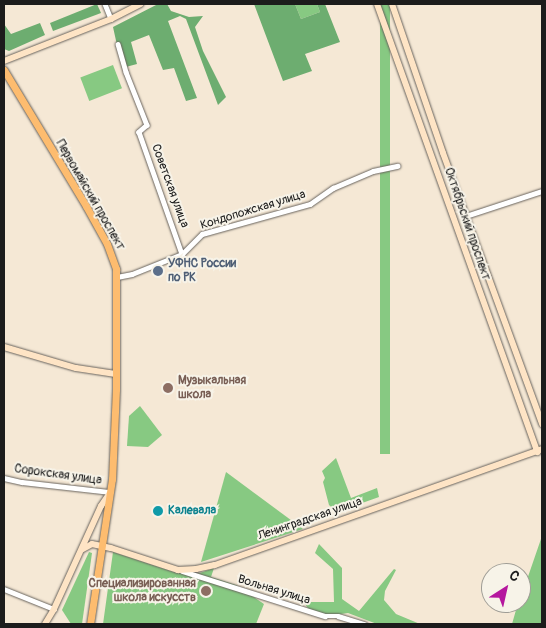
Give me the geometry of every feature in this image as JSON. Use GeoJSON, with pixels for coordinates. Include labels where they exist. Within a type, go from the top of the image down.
{"type":"FeatureCollection","features":[{"type":"Feature","properties":{"kind":"main road"},"geometry":{"type":"LineString","coordinates":[[4,61],[111,19],[140,4]]}},
{"type":"Feature","properties":{"kind":"main road","name":"Октябрьский проспект"},"geometry":{"type":"LineString","coordinates":[[376,4],[540,451]]}},
{"type":"Feature","properties":{"kind":"main road","name":"Октябрьский проспект"},"geometry":{"type":"LineString","coordinates":[[392,4],[466,216],[542,424]]}},
{"type":"Feature","properties":{"kind":"main road","name":"Первомайский проспект"},"geometry":{"type":"LineString","coordinates":[[4,70],[103,236],[115,262],[117,277],[116,374],[110,492],[100,546],[90,624]]}},
{"type":"Feature","properties":{"kind":"main road"},"geometry":{"type":"LineString","coordinates":[[418,119],[430,115]]}},
{"type":"Feature","properties":{"kind":"main road"},"geometry":{"type":"LineString","coordinates":[[4,347],[76,368],[116,374]]}},
{"type":"Feature","properties":{"kind":"main road","name":"Ленинградская улица"},"geometry":{"type":"LineString","coordinates":[[83,549],[90,544],[100,546],[178,570],[215,565],[540,451]]}},
{"type":"Feature","properties":{"kind":"main road","name":"Первомайский проспект"},"geometry":{"type":"LineString","coordinates":[[45,624],[54,610],[83,549],[101,506],[110,492]]}},
{"type":"Feature","properties":{"kind":"street"},"geometry":{"type":"LineString","coordinates":[[105,4],[111,19]]}},
{"type":"Feature","properties":{"kind":"street","name":"Советская улица"},"geometry":{"type":"LineString","coordinates":[[118,44],[126,72],[147,125],[139,132],[182,254]]}},
{"type":"Feature","properties":{"kind":"street","name":"Кондопожская улица"},"geometry":{"type":"LineString","coordinates":[[117,277],[132,274],[182,254],[202,234],[310,204],[334,188],[365,174],[397,166]]}},
{"type":"Feature","properties":{"kind":"street"},"geometry":{"type":"LineString","coordinates":[[466,216],[542,191]]}},
{"type":"Feature","properties":{"kind":"street","name":"Сорокская улица"},"geometry":{"type":"LineString","coordinates":[[4,478],[22,482],[110,492]]}},
{"type":"Feature","properties":{"kind":"street","name":"Вольная улица"},"geometry":{"type":"LineString","coordinates":[[178,570],[325,616],[338,616],[365,624]]}},
{"type":"Feature","properties":{"kind":"street"},"geometry":{"type":"LineString","coordinates":[[4,589],[54,610]]}},
{"type":"Feature","properties":{"kind":"green space"},"geometry":{"type":"Polygon","coordinates":[[[97,4],[101,13],[53,31],[50,23],[97,4]]]}},
{"type":"Feature","properties":{"kind":"green space"},"geometry":{"type":"Polygon","coordinates":[[[158,4],[167,4],[171,11],[189,17],[203,16],[195,27],[203,51],[226,97],[218,105],[186,19],[180,16],[168,21],[197,98],[186,101],[174,68],[163,70],[149,35],[131,42],[137,64],[122,68],[113,27],[158,4]]]}},
{"type":"Feature","properties":{"kind":"green space"},"geometry":{"type":"Polygon","coordinates":[[[254,4],[295,4],[301,19],[320,12],[317,4],[325,4],[340,42],[305,54],[312,71],[283,81],[254,4]]]}},
{"type":"Feature","properties":{"kind":"green space"},"geometry":{"type":"Polygon","coordinates":[[[295,4],[317,4],[320,12],[301,19],[295,4]]]}},
{"type":"Feature","properties":{"kind":"green space"},"geometry":{"type":"Polygon","coordinates":[[[380,4],[390,4],[390,454],[380,454],[380,4]]]}},
{"type":"Feature","properties":{"kind":"green space"},"geometry":{"type":"Polygon","coordinates":[[[40,23],[45,35],[9,51],[4,49],[4,24],[11,34],[40,23]]]}},
{"type":"Feature","properties":{"kind":"green space"},"geometry":{"type":"Polygon","coordinates":[[[113,65],[122,88],[89,101],[80,78],[113,65]]]}},
{"type":"Feature","properties":{"kind":"green space"},"geometry":{"type":"Polygon","coordinates":[[[140,406],[162,435],[148,447],[127,446],[129,416],[140,406]]]}},
{"type":"Feature","properties":{"kind":"green space"},"geometry":{"type":"Polygon","coordinates":[[[336,458],[351,498],[377,488],[379,497],[337,512],[329,505],[323,482],[325,478],[322,471],[336,458]]]}},
{"type":"Feature","properties":{"kind":"green space"},"geometry":{"type":"Polygon","coordinates":[[[226,472],[303,529],[201,562],[226,472]]]}},
{"type":"Feature","properties":{"kind":"green space"},"geometry":{"type":"Polygon","coordinates":[[[542,536],[542,624],[512,624],[515,613],[531,613],[531,568],[542,536]]]}},
{"type":"Feature","properties":{"kind":"green space"},"geometry":{"type":"Polygon","coordinates":[[[319,544],[342,568],[342,599],[359,611],[394,569],[396,570],[385,591],[384,600],[396,614],[420,624],[377,624],[348,613],[326,616],[309,610],[304,602],[334,602],[333,569],[315,553],[319,544]]]}},
{"type":"Feature","properties":{"kind":"green space"},"geometry":{"type":"Polygon","coordinates":[[[89,552],[92,553],[82,624],[71,624],[62,610],[89,552]]]}},
{"type":"Feature","properties":{"kind":"green space"},"geometry":{"type":"Polygon","coordinates":[[[113,552],[174,572],[197,574],[214,568],[211,577],[236,585],[264,604],[256,624],[103,624],[113,552]]]}},
{"type":"Feature","properties":{"kind":"place","name":"УФНС России по РК"},"geometry":{"type":"Point","coordinates":[158,271]}},
{"type":"Feature","properties":{"kind":"place","name":"Музыкальная школа"},"geometry":{"type":"Point","coordinates":[168,388]}},
{"type":"Feature","properties":{"kind":"place","name":"Калевала"},"geometry":{"type":"Point","coordinates":[158,511]}},
{"type":"Feature","properties":{"kind":"place","name":"Специализированная школа искусств"},"geometry":{"type":"Point","coordinates":[206,591]}}]}
